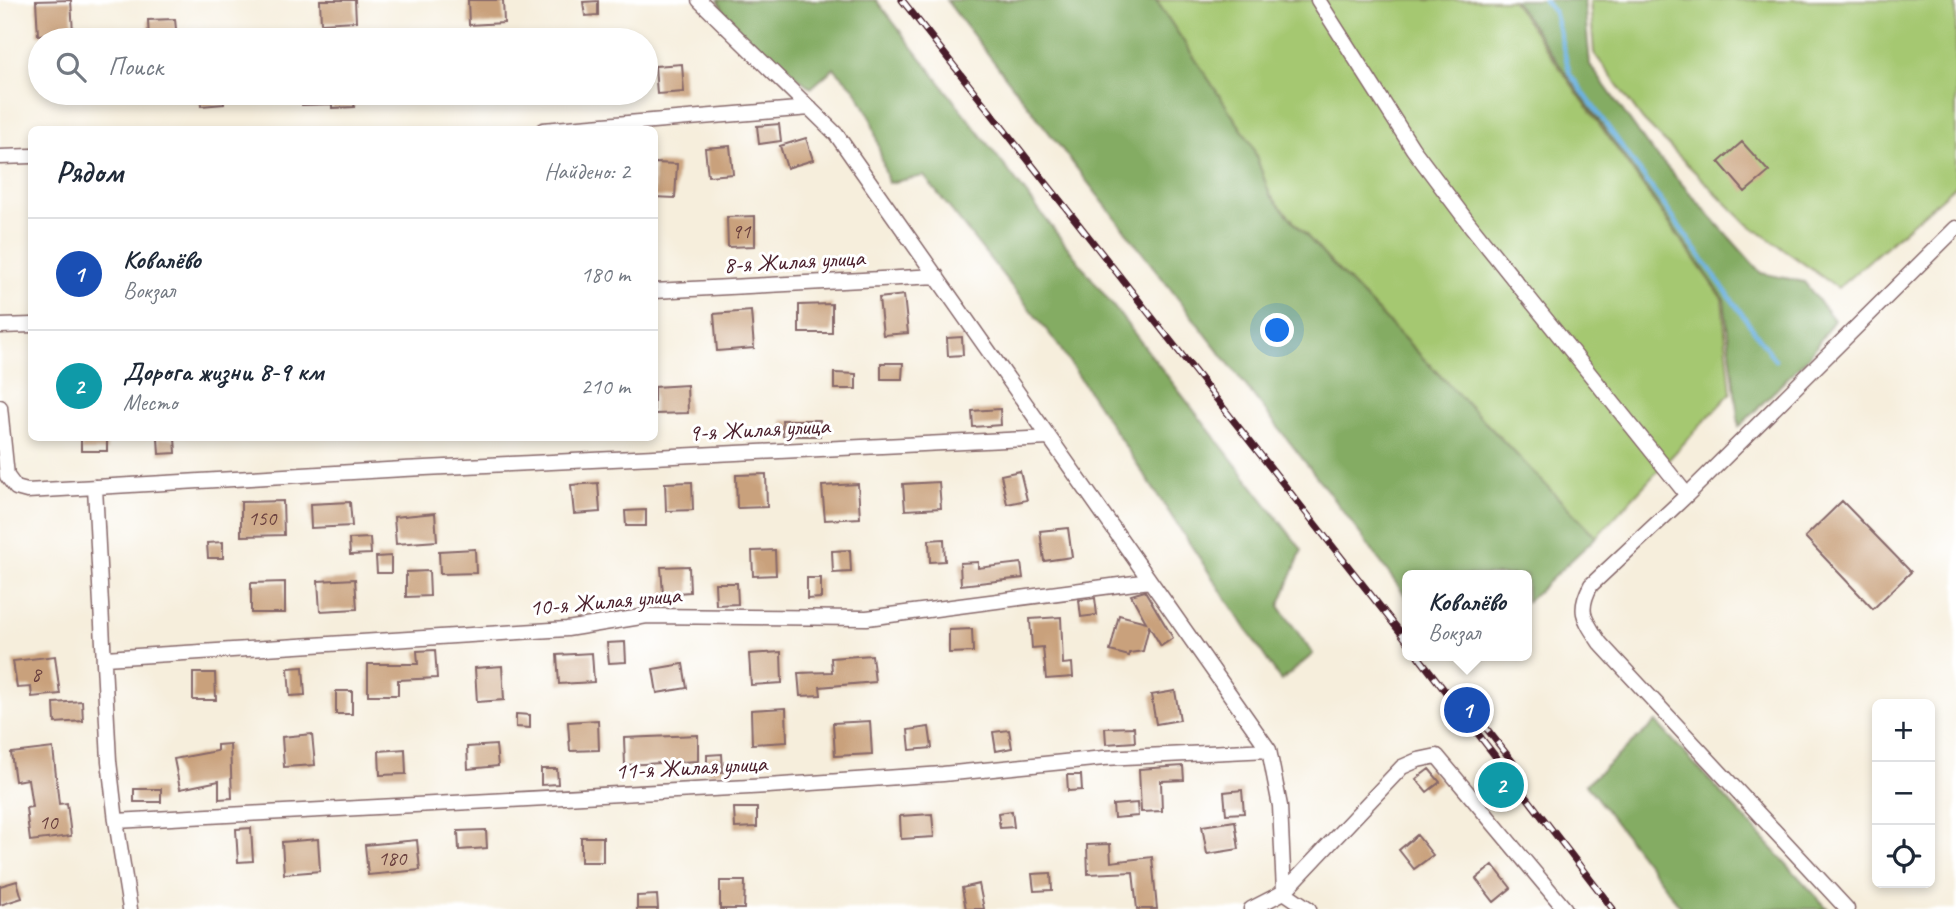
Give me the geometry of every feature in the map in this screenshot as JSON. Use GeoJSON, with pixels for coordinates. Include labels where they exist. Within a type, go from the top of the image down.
{"type":"FeatureCollection","features":[{"type":"Feature","properties":{"kind":"street"},"geometry":{"type":"LineString","coordinates":[[699,0],[836,134],[1269,750],[1280,806],[1284,892]]}},
{"type":"Feature","properties":{"kind":"street"},"geometry":{"type":"LineString","coordinates":[[1318,0],[1413,149],[1687,495]]}},
{"type":"Feature","properties":{"kind":"street"},"geometry":{"type":"LineString","coordinates":[[592,126],[810,108]]}},
{"type":"Feature","properties":{"kind":"street"},"geometry":{"type":"LineString","coordinates":[[0,158],[28,156]]}},
{"type":"Feature","properties":{"kind":"street"},"geometry":{"type":"LineString","coordinates":[[1847,909],[1600,643],[1582,614],[1584,598],[1591,585],[1687,495],[1956,228]]}},
{"type":"Feature","properties":{"kind":"street","name":"8-я Жилая улица"},"geometry":{"type":"LineString","coordinates":[[658,291],[937,276]]}},
{"type":"Feature","properties":{"kind":"street"},"geometry":{"type":"LineString","coordinates":[[0,327],[28,325]]}},
{"type":"Feature","properties":{"kind":"street","name":"9-я Жилая улица"},"geometry":{"type":"LineString","coordinates":[[0,407],[7,476],[16,488],[27,491],[404,469],[1049,438]]}},
{"type":"Feature","properties":{"kind":"street"},"geometry":{"type":"LineString","coordinates":[[95,487],[109,761],[130,909]]}},
{"type":"Feature","properties":{"kind":"street","name":"10-я Жилая улица"},"geometry":{"type":"LineString","coordinates":[[105,657],[567,629],[647,616],[867,618],[1150,582]]}},
{"type":"Feature","properties":{"kind":"street","name":"11-я Жилая улица"},"geometry":{"type":"LineString","coordinates":[[116,821],[755,787],[943,774],[1104,758],[1269,750]]}},
{"type":"Feature","properties":{"kind":"street"},"geometry":{"type":"LineString","coordinates":[[1251,909],[1284,892],[1402,767],[1437,756],[1565,909]]}},
{"type":"Feature","properties":{"kind":"street"},"geometry":{"type":"LineString","coordinates":[[1284,892],[1309,909]]}},
{"type":"Feature","properties":{"kind":"green space"},"geometry":{"type":"Polygon","coordinates":[[[718,0],[876,0],[1302,550],[1279,606],[1313,654],[1281,681],[1056,342],[924,176],[888,183],[871,118],[855,89],[834,68],[811,88],[729,23],[718,0]]]}},
{"type":"Feature","properties":{"kind":"green space"},"geometry":{"type":"Polygon","coordinates":[[[946,0],[1156,0],[1252,145],[1270,195],[1331,263],[1596,537],[1532,597],[1532,570],[1402,570],[1402,591],[1347,516],[946,0]]]}},
{"type":"Feature","properties":{"kind":"green space"},"geometry":{"type":"Polygon","coordinates":[[[1156,0],[1512,0],[1722,299],[1731,393],[1596,537],[1331,263],[1270,195],[1252,145],[1156,0]]]}},
{"type":"Feature","properties":{"kind":"green space"},"geometry":{"type":"Polygon","coordinates":[[[1514,0],[1584,0],[1590,65],[1648,146],[1761,273],[1804,282],[1834,320],[1810,355],[1739,427],[1724,299],[1514,0]]]}},
{"type":"Feature","properties":{"kind":"green space"},"geometry":{"type":"Polygon","coordinates":[[[1590,0],[1956,0],[1956,185],[1838,288],[1745,222],[1643,120],[1594,53],[1590,0]]]}},
{"type":"Feature","properties":{"kind":"green space"},"geometry":{"type":"Polygon","coordinates":[[[1656,722],[1828,909],[1682,909],[1586,784],[1656,722]]]}},
{"type":"Feature","properties":{"kind":"building"},"geometry":{"type":"Polygon","coordinates":[[[71,0],[73,28],[38,28],[36,1],[71,0]]]}},
{"type":"Feature","properties":{"kind":"building"},"geometry":{"type":"Polygon","coordinates":[[[320,0],[355,0],[356,21],[321,23],[320,0]]]}},
{"type":"Feature","properties":{"kind":"building"},"geometry":{"type":"Polygon","coordinates":[[[468,0],[503,0],[504,23],[469,25],[468,0]]]}},
{"type":"Feature","properties":{"kind":"building"},"geometry":{"type":"Polygon","coordinates":[[[598,1],[598,15],[585,16],[583,2],[598,1]]]}},
{"type":"Feature","properties":{"kind":"building"},"geometry":{"type":"Polygon","coordinates":[[[175,19],[176,28],[148,28],[148,20],[175,19]]]}},
{"type":"Feature","properties":{"kind":"building"},"geometry":{"type":"Polygon","coordinates":[[[682,64],[684,92],[658,94],[658,66],[682,64]]]}},
{"type":"Feature","properties":{"kind":"building"},"geometry":{"type":"Polygon","coordinates":[[[332,105],[354,105],[354,107],[332,108],[332,105]]]}},
{"type":"Feature","properties":{"kind":"building"},"geometry":{"type":"Polygon","coordinates":[[[779,124],[781,141],[759,144],[757,126],[779,124]]]}},
{"type":"Feature","properties":{"kind":"building"},"geometry":{"type":"Polygon","coordinates":[[[806,138],[813,160],[787,168],[780,146],[806,138]]]}},
{"type":"Feature","properties":{"kind":"building"},"geometry":{"type":"Polygon","coordinates":[[[1742,142],[1769,172],[1745,192],[1719,162],[1742,142]]]}},
{"type":"Feature","properties":{"kind":"building"},"geometry":{"type":"Polygon","coordinates":[[[730,146],[733,174],[708,176],[705,148],[730,146]]]}},
{"type":"Feature","properties":{"kind":"building"},"geometry":{"type":"Polygon","coordinates":[[[658,163],[677,164],[675,198],[658,197],[658,163]]]}},
{"type":"Feature","properties":{"kind":"building"},"geometry":{"type":"Polygon","coordinates":[[[755,216],[755,246],[728,247],[727,217],[755,216]]]}},
{"type":"Feature","properties":{"kind":"building"},"geometry":{"type":"Polygon","coordinates":[[[904,295],[908,333],[883,335],[879,298],[904,295]]]}},
{"type":"Feature","properties":{"kind":"building"},"geometry":{"type":"Polygon","coordinates":[[[832,304],[832,333],[799,333],[799,305],[832,304]]]}},
{"type":"Feature","properties":{"kind":"building"},"geometry":{"type":"Polygon","coordinates":[[[751,311],[754,348],[717,351],[714,314],[751,311]]]}},
{"type":"Feature","properties":{"kind":"building"},"geometry":{"type":"Polygon","coordinates":[[[962,337],[963,355],[948,356],[947,338],[962,337]]]}},
{"type":"Feature","properties":{"kind":"building"},"geometry":{"type":"Polygon","coordinates":[[[881,363],[903,363],[902,379],[881,379],[881,363]]]}},
{"type":"Feature","properties":{"kind":"building"},"geometry":{"type":"Polygon","coordinates":[[[834,373],[856,374],[856,389],[834,389],[834,373]]]}},
{"type":"Feature","properties":{"kind":"building"},"geometry":{"type":"Polygon","coordinates":[[[687,385],[688,413],[658,414],[658,387],[687,385]]]}},
{"type":"Feature","properties":{"kind":"building"},"geometry":{"type":"Polygon","coordinates":[[[1000,409],[1001,425],[973,427],[972,411],[1000,409]]]}},
{"type":"Feature","properties":{"kind":"building"},"geometry":{"type":"Polygon","coordinates":[[[782,420],[820,420],[820,436],[783,436],[782,420]]]}},
{"type":"Feature","properties":{"kind":"building"},"geometry":{"type":"Polygon","coordinates":[[[81,441],[107,441],[107,451],[81,451],[81,441]]]}},
{"type":"Feature","properties":{"kind":"building"},"geometry":{"type":"Polygon","coordinates":[[[158,441],[175,441],[176,453],[159,454],[158,441]]]}},
{"type":"Feature","properties":{"kind":"building"},"geometry":{"type":"Polygon","coordinates":[[[1020,471],[1027,500],[1007,504],[1001,475],[1020,471]]]}},
{"type":"Feature","properties":{"kind":"building"},"geometry":{"type":"Polygon","coordinates":[[[766,474],[767,507],[737,508],[736,475],[766,474]]]}},
{"type":"Feature","properties":{"kind":"building"},"geometry":{"type":"Polygon","coordinates":[[[692,482],[693,510],[666,511],[665,483],[692,482]]]}},
{"type":"Feature","properties":{"kind":"building"},"geometry":{"type":"Polygon","coordinates":[[[939,482],[941,508],[905,510],[903,484],[939,482]]]}},
{"type":"Feature","properties":{"kind":"building"},"geometry":{"type":"Polygon","coordinates":[[[598,483],[600,512],[574,514],[571,485],[598,483]]]}},
{"type":"Feature","properties":{"kind":"building"},"geometry":{"type":"Polygon","coordinates":[[[858,484],[860,518],[825,520],[822,486],[858,484]]]}},
{"type":"Feature","properties":{"kind":"building"},"geometry":{"type":"Polygon","coordinates":[[[283,501],[284,535],[241,536],[241,502],[283,501]]]}},
{"type":"Feature","properties":{"kind":"building"},"geometry":{"type":"Polygon","coordinates":[[[1842,501],[1911,572],[1873,609],[1805,537],[1842,501]]]}},
{"type":"Feature","properties":{"kind":"building"},"geometry":{"type":"Polygon","coordinates":[[[350,502],[352,526],[311,528],[310,504],[350,502]]]}},
{"type":"Feature","properties":{"kind":"building"},"geometry":{"type":"Polygon","coordinates":[[[646,510],[646,526],[626,526],[625,511],[646,510]]]}},
{"type":"Feature","properties":{"kind":"building"},"geometry":{"type":"Polygon","coordinates":[[[435,513],[437,541],[396,544],[394,517],[435,513]]]}},
{"type":"Feature","properties":{"kind":"building"},"geometry":{"type":"Polygon","coordinates":[[[1068,528],[1072,557],[1044,561],[1040,531],[1068,528]]]}},
{"type":"Feature","properties":{"kind":"building"},"geometry":{"type":"Polygon","coordinates":[[[370,538],[371,554],[350,555],[349,539],[370,538]]]}},
{"type":"Feature","properties":{"kind":"building"},"geometry":{"type":"Polygon","coordinates":[[[944,539],[945,561],[930,562],[929,540],[944,539]]]}},
{"type":"Feature","properties":{"kind":"building"},"geometry":{"type":"Polygon","coordinates":[[[223,542],[223,558],[208,558],[207,543],[223,542]]]}},
{"type":"Feature","properties":{"kind":"building"},"geometry":{"type":"Polygon","coordinates":[[[475,549],[476,573],[440,574],[439,551],[475,549]]]}},
{"type":"Feature","properties":{"kind":"building"},"geometry":{"type":"Polygon","coordinates":[[[775,550],[776,575],[753,576],[752,551],[775,550]]]}},
{"type":"Feature","properties":{"kind":"building"},"geometry":{"type":"Polygon","coordinates":[[[850,550],[851,572],[833,573],[832,551],[850,550]]]}},
{"type":"Feature","properties":{"kind":"building"},"geometry":{"type":"Polygon","coordinates":[[[391,556],[391,573],[377,573],[376,557],[391,556]]]}},
{"type":"Feature","properties":{"kind":"building"},"geometry":{"type":"Polygon","coordinates":[[[978,562],[978,568],[1021,563],[1023,578],[961,585],[960,563],[978,562]]]}},
{"type":"Feature","properties":{"kind":"building"},"geometry":{"type":"Polygon","coordinates":[[[689,566],[690,592],[663,594],[661,567],[689,566]]]}},
{"type":"Feature","properties":{"kind":"building"},"geometry":{"type":"Polygon","coordinates":[[[429,571],[430,596],[406,597],[406,572],[429,571]]]}},
{"type":"Feature","properties":{"kind":"building"},"geometry":{"type":"Polygon","coordinates":[[[807,578],[821,578],[821,598],[807,599],[807,578]]]}},
{"type":"Feature","properties":{"kind":"building"},"geometry":{"type":"Polygon","coordinates":[[[355,579],[357,609],[320,611],[318,581],[355,579]]]}},
{"type":"Feature","properties":{"kind":"building"},"geometry":{"type":"Polygon","coordinates":[[[285,582],[285,613],[251,613],[251,583],[285,582]]]}},
{"type":"Feature","properties":{"kind":"building"},"geometry":{"type":"Polygon","coordinates":[[[715,583],[737,583],[738,604],[716,605],[715,583]]]}},
{"type":"Feature","properties":{"kind":"building"},"geometry":{"type":"Polygon","coordinates":[[[1145,591],[1173,638],[1161,646],[1149,626],[1143,651],[1129,653],[1129,656],[1110,651],[1119,615],[1146,622],[1131,595],[1145,591]]]}},
{"type":"Feature","properties":{"kind":"building"},"geometry":{"type":"Polygon","coordinates":[[[1095,598],[1097,615],[1081,617],[1079,600],[1095,598]]]}},
{"type":"Feature","properties":{"kind":"building"},"geometry":{"type":"Polygon","coordinates":[[[1061,617],[1063,664],[1072,663],[1073,677],[1046,679],[1043,647],[1032,648],[1030,619],[1061,617]]]}},
{"type":"Feature","properties":{"kind":"building"},"geometry":{"type":"Polygon","coordinates":[[[972,629],[973,652],[949,653],[949,630],[972,629]]]}},
{"type":"Feature","properties":{"kind":"building"},"geometry":{"type":"Polygon","coordinates":[[[625,642],[626,662],[609,663],[607,643],[625,642]]]}},
{"type":"Feature","properties":{"kind":"building"},"geometry":{"type":"Polygon","coordinates":[[[435,650],[437,678],[398,680],[398,695],[368,695],[368,664],[418,664],[417,651],[435,650]]]}},
{"type":"Feature","properties":{"kind":"building"},"geometry":{"type":"Polygon","coordinates":[[[781,652],[782,683],[751,685],[749,654],[781,652]]]}},
{"type":"Feature","properties":{"kind":"building"},"geometry":{"type":"Polygon","coordinates":[[[592,653],[594,682],[559,684],[557,655],[592,653]]]}},
{"type":"Feature","properties":{"kind":"building"},"geometry":{"type":"Polygon","coordinates":[[[872,655],[875,682],[820,687],[821,695],[800,696],[798,673],[832,672],[831,658],[872,655]]]}},
{"type":"Feature","properties":{"kind":"building"},"geometry":{"type":"Polygon","coordinates":[[[55,656],[60,694],[32,697],[31,687],[17,688],[13,661],[55,656]]]}},
{"type":"Feature","properties":{"kind":"building"},"geometry":{"type":"Polygon","coordinates":[[[683,664],[687,688],[657,693],[653,669],[683,664]]]}},
{"type":"Feature","properties":{"kind":"building"},"geometry":{"type":"Polygon","coordinates":[[[502,666],[504,700],[477,702],[475,668],[502,666]]]}},
{"type":"Feature","properties":{"kind":"building"},"geometry":{"type":"Polygon","coordinates":[[[303,667],[305,695],[290,696],[288,668],[303,667]]]}},
{"type":"Feature","properties":{"kind":"building"},"geometry":{"type":"Polygon","coordinates":[[[193,673],[215,673],[216,700],[193,700],[193,673]]]}},
{"type":"Feature","properties":{"kind":"building"},"geometry":{"type":"Polygon","coordinates":[[[336,691],[352,691],[352,714],[336,714],[336,691]]]}},
{"type":"Feature","properties":{"kind":"building"},"geometry":{"type":"Polygon","coordinates":[[[1175,691],[1180,720],[1156,724],[1151,695],[1175,691]]]}},
{"type":"Feature","properties":{"kind":"building"},"geometry":{"type":"Polygon","coordinates":[[[82,701],[83,721],[55,723],[54,703],[82,701]]]}},
{"type":"Feature","properties":{"kind":"building"},"geometry":{"type":"Polygon","coordinates":[[[786,708],[787,742],[752,744],[751,710],[786,708]]]}},
{"type":"Feature","properties":{"kind":"building"},"geometry":{"type":"Polygon","coordinates":[[[516,714],[530,715],[530,728],[516,727],[516,714]]]}},
{"type":"Feature","properties":{"kind":"building"},"geometry":{"type":"Polygon","coordinates":[[[598,720],[599,750],[570,751],[568,722],[598,720]]]}},
{"type":"Feature","properties":{"kind":"building"},"geometry":{"type":"Polygon","coordinates":[[[870,721],[872,754],[835,756],[833,723],[870,721]]]}},
{"type":"Feature","properties":{"kind":"building"},"geometry":{"type":"Polygon","coordinates":[[[929,727],[932,748],[910,750],[908,730],[929,727]]]}},
{"type":"Feature","properties":{"kind":"building"},"geometry":{"type":"Polygon","coordinates":[[[1134,727],[1135,742],[1106,744],[1105,728],[1134,727]]]}},
{"type":"Feature","properties":{"kind":"building"},"geometry":{"type":"Polygon","coordinates":[[[1009,730],[1012,748],[996,751],[993,732],[1009,730]]]}},
{"type":"Feature","properties":{"kind":"building"},"geometry":{"type":"Polygon","coordinates":[[[312,734],[315,765],[284,767],[282,737],[312,734]]]}},
{"type":"Feature","properties":{"kind":"building"},"geometry":{"type":"Polygon","coordinates":[[[698,735],[698,761],[625,765],[624,738],[698,735]]]}},
{"type":"Feature","properties":{"kind":"building"},"geometry":{"type":"Polygon","coordinates":[[[230,744],[232,798],[219,799],[219,781],[180,789],[174,759],[217,751],[217,745],[230,744]]]}},
{"type":"Feature","properties":{"kind":"building"},"geometry":{"type":"Polygon","coordinates":[[[496,745],[498,766],[468,769],[467,747],[496,745]]]}},
{"type":"Feature","properties":{"kind":"building"},"geometry":{"type":"Polygon","coordinates":[[[53,748],[59,804],[67,803],[71,836],[30,841],[26,808],[32,807],[28,779],[15,781],[11,753],[53,748]]]}},
{"type":"Feature","properties":{"kind":"building"},"geometry":{"type":"Polygon","coordinates":[[[405,749],[406,774],[380,775],[379,751],[405,749]]]}},
{"type":"Feature","properties":{"kind":"building"},"geometry":{"type":"Polygon","coordinates":[[[722,754],[723,772],[707,773],[707,755],[722,754]]]}},
{"type":"Feature","properties":{"kind":"building"},"geometry":{"type":"Polygon","coordinates":[[[1183,766],[1184,780],[1161,781],[1162,811],[1141,812],[1139,769],[1183,766]]]}},
{"type":"Feature","properties":{"kind":"building"},"geometry":{"type":"Polygon","coordinates":[[[541,769],[557,769],[558,784],[541,785],[541,769]]]}},
{"type":"Feature","properties":{"kind":"building"},"geometry":{"type":"Polygon","coordinates":[[[1429,769],[1440,782],[1427,792],[1416,779],[1429,769]]]}},
{"type":"Feature","properties":{"kind":"building"},"geometry":{"type":"Polygon","coordinates":[[[1067,775],[1081,775],[1082,790],[1068,791],[1067,775]]]}},
{"type":"Feature","properties":{"kind":"building"},"geometry":{"type":"Polygon","coordinates":[[[134,789],[161,789],[161,802],[134,802],[134,789]]]}},
{"type":"Feature","properties":{"kind":"building"},"geometry":{"type":"Polygon","coordinates":[[[1242,790],[1244,813],[1226,814],[1224,792],[1242,790]]]}},
{"type":"Feature","properties":{"kind":"building"},"geometry":{"type":"Polygon","coordinates":[[[1137,803],[1138,816],[1114,818],[1113,805],[1137,803]]]}},
{"type":"Feature","properties":{"kind":"building"},"geometry":{"type":"Polygon","coordinates":[[[734,808],[757,808],[757,827],[735,828],[734,808]]]}},
{"type":"Feature","properties":{"kind":"building"},"geometry":{"type":"Polygon","coordinates":[[[1012,811],[1014,827],[1000,828],[998,813],[1012,811]]]}},
{"type":"Feature","properties":{"kind":"building"},"geometry":{"type":"Polygon","coordinates":[[[932,814],[934,837],[901,839],[900,816],[932,814]]]}},
{"type":"Feature","properties":{"kind":"building"},"geometry":{"type":"Polygon","coordinates":[[[1235,821],[1239,849],[1207,854],[1202,826],[1235,821]]]}},
{"type":"Feature","properties":{"kind":"building"},"geometry":{"type":"Polygon","coordinates":[[[251,828],[253,861],[238,862],[236,829],[251,828]]]}},
{"type":"Feature","properties":{"kind":"building"},"geometry":{"type":"Polygon","coordinates":[[[486,830],[487,848],[459,850],[458,831],[486,830]]]}},
{"type":"Feature","properties":{"kind":"building"},"geometry":{"type":"Polygon","coordinates":[[[1417,835],[1433,855],[1414,869],[1399,850],[1417,835]]]}},
{"type":"Feature","properties":{"kind":"building"},"geometry":{"type":"Polygon","coordinates":[[[581,837],[603,837],[603,862],[581,862],[581,837]]]}},
{"type":"Feature","properties":{"kind":"building"},"geometry":{"type":"Polygon","coordinates":[[[318,839],[320,871],[284,874],[282,842],[318,839]]]}},
{"type":"Feature","properties":{"kind":"building"},"geometry":{"type":"Polygon","coordinates":[[[417,840],[420,870],[368,875],[365,845],[417,840]]]}},
{"type":"Feature","properties":{"kind":"building"},"geometry":{"type":"Polygon","coordinates":[[[1110,844],[1111,862],[1152,857],[1157,909],[1137,909],[1133,872],[1088,874],[1087,845],[1110,844]]]}},
{"type":"Feature","properties":{"kind":"building"},"geometry":{"type":"Polygon","coordinates":[[[1493,865],[1511,888],[1494,902],[1476,879],[1493,865]]]}},
{"type":"Feature","properties":{"kind":"building"},"geometry":{"type":"Polygon","coordinates":[[[1051,873],[1052,890],[1034,891],[1032,874],[1051,873]]]}},
{"type":"Feature","properties":{"kind":"building"},"geometry":{"type":"Polygon","coordinates":[[[17,881],[22,898],[0,905],[0,886],[17,881]]]}},
{"type":"Feature","properties":{"kind":"building"},"geometry":{"type":"Polygon","coordinates":[[[720,881],[745,881],[744,909],[720,909],[720,881]]]}},
{"type":"Feature","properties":{"kind":"building"},"geometry":{"type":"Polygon","coordinates":[[[979,884],[984,909],[966,909],[962,888],[979,884]]]}},
{"type":"Feature","properties":{"kind":"building"},"geometry":{"type":"Polygon","coordinates":[[[657,895],[658,909],[637,909],[637,896],[657,895]]]}},
{"type":"Feature","properties":{"kind":"waterway"},"geometry":{"type":"LineString","coordinates":[[1544,0],[1554,12],[1570,74],[1775,360]]}},
{"type":"Feature","properties":{"kind":"railway"},"geometry":{"type":"LineString","coordinates":[[902,0],[1402,634]]}},
{"type":"Feature","properties":{"kind":"railway"},"geometry":{"type":"LineString","coordinates":[[1422,661],[1613,909]]}},
{"type":"Feature","properties":{"kind":"railway"},"geometry":{"type":"LineString","coordinates":[[1465,701],[1519,770]]}},
{"type":"Feature","properties":{"kind":"place","name":"Ковалёво"},"geometry":{"type":"Point","coordinates":[1467,710]}},
{"type":"Feature","properties":{"kind":"place","name":"Дорога жизни 8-9 км"},"geometry":{"type":"Point","coordinates":[1501,785]}}]}
